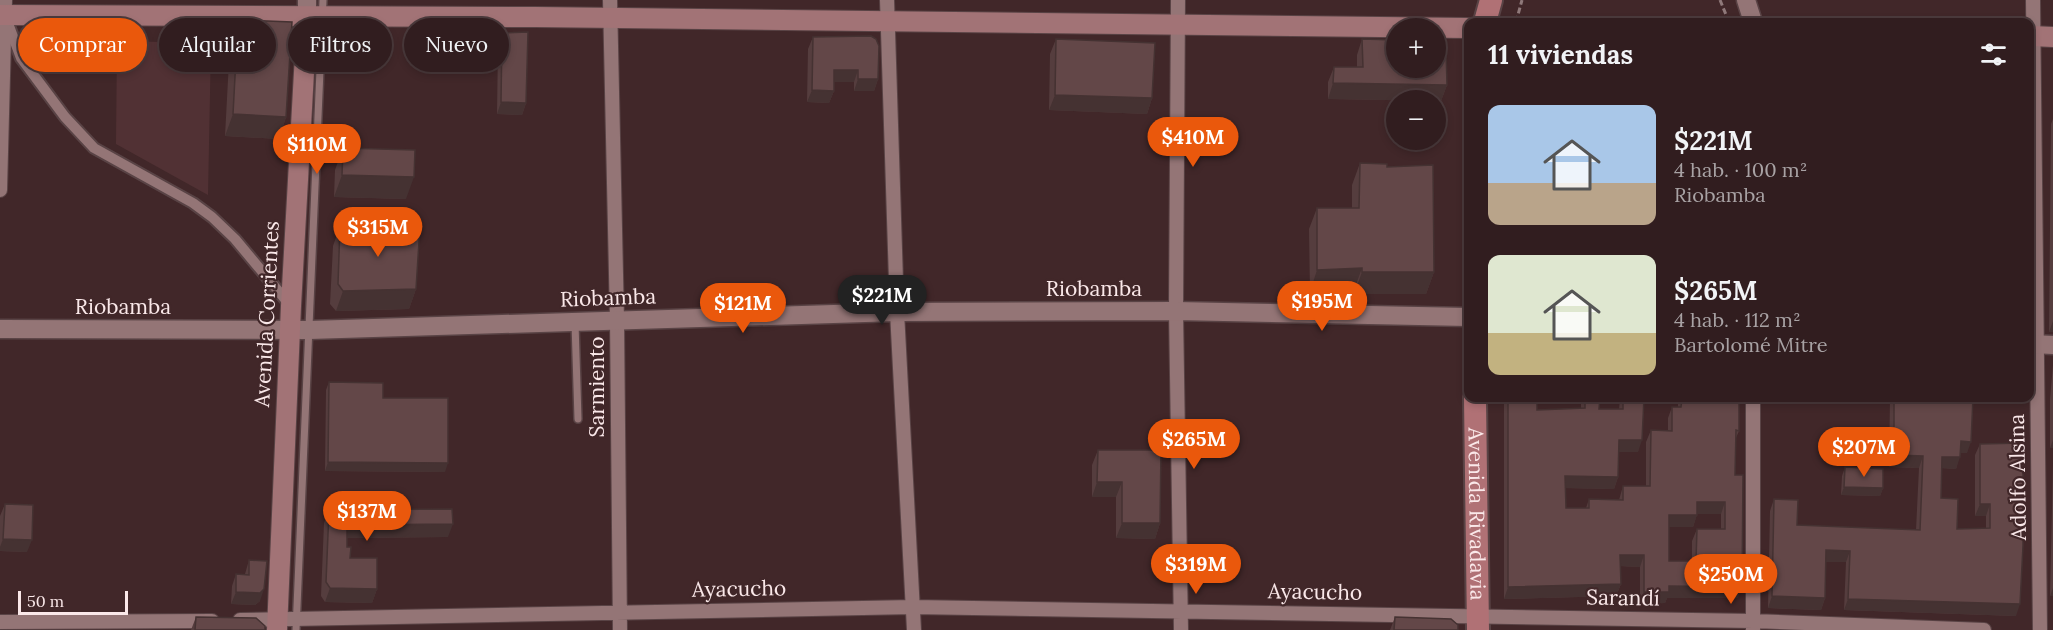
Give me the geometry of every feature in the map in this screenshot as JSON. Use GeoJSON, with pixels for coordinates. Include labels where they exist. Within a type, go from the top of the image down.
{"type":"FeatureCollection","features":[{"type":"Feature","properties":{"kind":"main road"},"geometry":{"type":"LineString","coordinates":[[1486,18],[1491,0]]}},
{"type":"Feature","properties":{"kind":"main road","name":"Avenida Corrientes"},"geometry":{"type":"LineString","coordinates":[[286,625],[299,330],[291,306],[315,9]]}},
{"type":"Feature","properties":{"kind":"main road"},"geometry":{"type":"LineString","coordinates":[[3,10],[610,9],[887,21],[1464,28]]}},
{"type":"Feature","properties":{"kind":"main road"},"geometry":{"type":"LineString","coordinates":[[2034,36],[2053,37]]}},
{"type":"Feature","properties":{"kind":"main road","name":"Avenida Rivadavia"},"geometry":{"type":"LineString","coordinates":[[1475,402],[1478,623]]}},
{"type":"Feature","properties":{"kind":"street"},"geometry":{"type":"LineString","coordinates":[[887,0],[897,312],[914,630]]}},
{"type":"Feature","properties":{"kind":"street"},"geometry":{"type":"LineString","coordinates":[[1178,0],[1176,311],[1181,630]]}},
{"type":"Feature","properties":{"kind":"street"},"geometry":{"type":"LineString","coordinates":[[1746,0],[1752,18]]}},
{"type":"Feature","properties":{"kind":"street","name":"Adolfo Alsina"},"geometry":{"type":"LineString","coordinates":[[2032,18],[2033,0]]}},
{"type":"Feature","properties":{"kind":"street","name":"Sarmiento"},"geometry":{"type":"LineString","coordinates":[[610,9],[618,320],[620,630]]}},
{"type":"Feature","properties":{"kind":"street"},"geometry":{"type":"LineString","coordinates":[[0,190],[3,10]]}},
{"type":"Feature","properties":{"kind":"street"},"geometry":{"type":"LineString","coordinates":[[3,10],[21,58],[65,117],[94,148],[193,203],[212,217],[242,246],[291,306]]}},
{"type":"Feature","properties":{"kind":"street","name":"Adolfo Alsina"},"geometry":{"type":"LineString","coordinates":[[2034,139],[2040,344],[2040,630]]}},
{"type":"Feature","properties":{"kind":"street","name":"Riobamba"},"geometry":{"type":"LineString","coordinates":[[0,329],[299,330],[897,312],[1176,311],[1464,317]]}},
{"type":"Feature","properties":{"kind":"street"},"geometry":{"type":"LineString","coordinates":[[1753,626],[1754,402]]}},
{"type":"Feature","properties":{"kind":"street","name":"Ayacucho"},"geometry":{"type":"LineString","coordinates":[[0,622],[286,625],[619,611],[914,607],[1181,610],[1478,623]]}},
{"type":"Feature","properties":{"kind":"street","name":"Sarandí"},"geometry":{"type":"LineString","coordinates":[[1478,623],[1984,630]]}},
{"type":"Feature","properties":{"kind":"lane","name":"Avenida Corrientes"},"geometry":{"type":"LineString","coordinates":[[299,330],[315,9]]}},
{"type":"Feature","properties":{"kind":"lane"},"geometry":{"type":"LineString","coordinates":[[575,322],[578,419]]}},
{"type":"Feature","properties":{"kind":"path"},"geometry":{"type":"LineString","coordinates":[[1517,18],[1522,0]]}},
{"type":"Feature","properties":{"kind":"path"},"geometry":{"type":"LineString","coordinates":[[1720,0],[1727,18]]}},
{"type":"Feature","properties":{"kind":"shaded area"},"geometry":{"type":"Polygon","coordinates":[[[147,42],[159,42],[159,72],[210,72],[208,195],[116,144],[117,72],[147,72],[147,42]]]}},
{"type":"Feature","properties":{"kind":"building"},"geometry":{"type":"Polygon","coordinates":[[[276,21],[288,22],[289,72],[286,117],[233,114],[235,72],[276,72],[276,21]]]}},
{"type":"Feature","properties":{"kind":"building"},"geometry":{"type":"Polygon","coordinates":[[[528,32],[526,103],[501,102],[501,72],[509,72],[509,33],[528,32]]]}},
{"type":"Feature","properties":{"kind":"building"},"geometry":{"type":"Polygon","coordinates":[[[871,36],[876,39],[879,46],[878,79],[858,79],[858,70],[834,70],[834,91],[812,90],[813,37],[871,36]]]}},
{"type":"Feature","properties":{"kind":"building"},"geometry":{"type":"Polygon","coordinates":[[[1056,39],[1155,43],[1152,98],[1055,95],[1056,39]]]}},
{"type":"Feature","properties":{"kind":"building"},"geometry":{"type":"Polygon","coordinates":[[[1362,39],[1386,40],[1386,78],[1446,78],[1446,49],[1447,85],[1333,83],[1334,67],[1363,67],[1362,39]]]}},
{"type":"Feature","properties":{"kind":"building"},"geometry":{"type":"Polygon","coordinates":[[[343,148],[415,150],[414,177],[342,175],[343,148]]]}},
{"type":"Feature","properties":{"kind":"building"},"geometry":{"type":"Polygon","coordinates":[[[1360,163],[1387,164],[1387,167],[1433,165],[1434,272],[1362,272],[1362,268],[1317,270],[1317,208],[1359,208],[1360,163]]]}},
{"type":"Feature","properties":{"kind":"building"},"geometry":{"type":"Polygon","coordinates":[[[340,226],[420,226],[416,289],[343,291],[338,284],[340,226]]]}},
{"type":"Feature","properties":{"kind":"building"},"geometry":{"type":"Polygon","coordinates":[[[329,382],[383,383],[383,398],[448,398],[448,463],[328,462],[329,382]]]}},
{"type":"Feature","properties":{"kind":"building"},"geometry":{"type":"Polygon","coordinates":[[[1508,402],[1537,402],[1537,410],[1585,408],[1585,402],[1600,402],[1599,409],[1623,409],[1623,402],[1644,402],[1642,440],[1619,440],[1618,477],[1565,476],[1566,508],[1589,508],[1589,499],[1623,500],[1623,486],[1650,486],[1651,430],[1672,431],[1672,407],[1681,407],[1682,402],[1739,402],[1735,475],[1743,475],[1742,587],[1669,586],[1669,592],[1644,592],[1644,555],[1620,555],[1621,584],[1508,587],[1508,402]],[[1697,502],[1697,515],[1669,515],[1669,561],[1696,561],[1697,529],[1725,529],[1725,502],[1697,502]]]}},
{"type":"Feature","properties":{"kind":"building"},"geometry":{"type":"Polygon","coordinates":[[[1894,402],[1973,402],[1971,442],[1961,441],[1960,457],[1942,457],[1941,498],[1958,499],[1957,529],[1990,528],[1990,504],[1980,504],[1980,444],[2023,443],[2023,546],[2020,604],[1848,599],[1850,551],[1826,550],[1825,598],[1772,596],[1774,499],[1798,500],[1797,525],[1920,530],[1923,456],[1894,455],[1894,402]]]}},
{"type":"Feature","properties":{"kind":"building"},"geometry":{"type":"Polygon","coordinates":[[[1098,450],[1161,450],[1160,523],[1122,523],[1122,482],[1097,482],[1098,450]]]}},
{"type":"Feature","properties":{"kind":"building"},"geometry":{"type":"Polygon","coordinates":[[[1845,467],[1883,469],[1883,488],[1844,487],[1845,467]]]}},
{"type":"Feature","properties":{"kind":"building"},"geometry":{"type":"Polygon","coordinates":[[[5,504],[33,505],[32,540],[3,539],[5,504]]]}},
{"type":"Feature","properties":{"kind":"building"},"geometry":{"type":"Polygon","coordinates":[[[452,509],[453,524],[347,525],[347,547],[351,547],[350,558],[377,558],[377,589],[330,588],[326,582],[329,510],[452,509]]]}},
{"type":"Feature","properties":{"kind":"building"},"geometry":{"type":"Polygon","coordinates":[[[249,560],[267,561],[264,589],[260,593],[236,592],[236,574],[249,575],[249,560]]]}},
{"type":"Feature","properties":{"kind":"building"},"geometry":{"type":"Polygon","coordinates":[[[196,617],[256,618],[265,626],[265,630],[195,630],[196,617]]]}},
{"type":"Feature","properties":{"kind":"building"},"geometry":{"type":"Polygon","coordinates":[[[1395,617],[1451,619],[1458,625],[1458,630],[1394,630],[1395,617]]]}}]}
